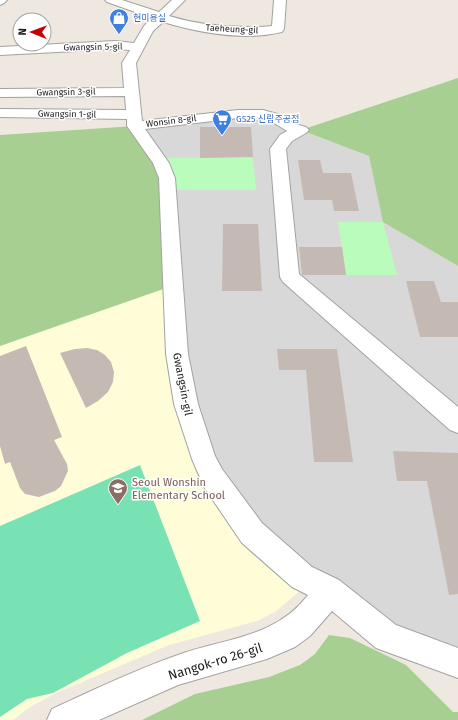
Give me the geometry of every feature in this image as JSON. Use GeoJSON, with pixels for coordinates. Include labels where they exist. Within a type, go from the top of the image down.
{"type":"FeatureCollection","features":[{"type":"Feature","properties":{"kind":"street"},"geometry":{"type":"LineString","coordinates":[[111,0],[158,18]]}},
{"type":"Feature","properties":{"kind":"street","name":"Gwangsin-gil"},"geometry":{"type":"LineString","coordinates":[[179,0],[158,18],[148,29],[129,63],[134,121],[138,133],[160,158],[165,167],[168,190],[177,354],[186,404],[204,459],[213,478],[252,533],[302,577],[329,590],[387,637],[458,663]]}},
{"type":"Feature","properties":{"kind":"street","name":"Taeheung-gil"},"geometry":{"type":"LineString","coordinates":[[158,18],[202,28],[228,31],[255,32],[278,29],[280,0]]}},
{"type":"Feature","properties":{"kind":"street","name":"Gwangsin 5-gil"},"geometry":{"type":"LineString","coordinates":[[0,51],[115,45],[137,47]]}},
{"type":"Feature","properties":{"kind":"street","name":"Gwangsin 3-gil"},"geometry":{"type":"LineString","coordinates":[[0,93],[131,92]]}},
{"type":"Feature","properties":{"kind":"street","name":"Gwangsin 1-gil"},"geometry":{"type":"LineString","coordinates":[[0,113],[134,121]]}},
{"type":"Feature","properties":{"kind":"street","name":"Wonsin 8-gil"},"geometry":{"type":"LineString","coordinates":[[134,121],[238,114],[263,115],[276,118],[290,127],[301,130],[286,138],[278,147],[290,277],[458,422]]}},
{"type":"Feature","properties":{"kind":"street","name":"Nangok-ro 26-gil"},"geometry":{"type":"LineString","coordinates":[[63,720],[179,670],[268,645],[286,636],[300,625],[313,613],[329,590]]}},
{"type":"Feature","properties":{"kind":"shaded area"},"geometry":{"type":"Polygon","coordinates":[[[263,115],[369,156],[384,222],[458,266],[458,663],[329,590],[213,478],[135,126],[263,115]]]}},
{"type":"Feature","properties":{"kind":"shaded area","name":"Seoul Wonshin Elementary School"},"geometry":{"type":"Polygon","coordinates":[[[164,288],[186,416],[301,590],[275,612],[257,621],[169,645],[54,694],[30,707],[13,720],[0,720],[0,345],[164,288]]]}},
{"type":"Feature","properties":{"kind":"green space"},"geometry":{"type":"Polygon","coordinates":[[[458,78],[458,266],[383,222],[369,156],[301,130],[458,78]]]}},
{"type":"Feature","properties":{"kind":"green space"},"geometry":{"type":"Polygon","coordinates":[[[135,126],[160,158],[172,286],[0,346],[0,135],[135,126]]]}},
{"type":"Feature","properties":{"kind":"green space"},"geometry":{"type":"Polygon","coordinates":[[[253,157],[256,190],[168,190],[160,158],[253,157]]]}},
{"type":"Feature","properties":{"kind":"green space"},"geometry":{"type":"Polygon","coordinates":[[[338,222],[383,222],[397,275],[346,275],[338,222]]]}},
{"type":"Feature","properties":{"kind":"green space"},"geometry":{"type":"Polygon","coordinates":[[[140,465],[200,621],[127,653],[53,693],[27,699],[0,717],[0,526],[140,465]]]}},
{"type":"Feature","properties":{"kind":"green space"},"geometry":{"type":"Polygon","coordinates":[[[329,635],[350,638],[406,665],[453,712],[458,712],[458,720],[142,720],[195,694],[269,677],[300,665],[315,654],[329,635]]]}},
{"type":"Feature","properties":{"kind":"building"},"geometry":{"type":"Polygon","coordinates":[[[200,127],[251,127],[253,157],[200,158],[200,127]]]}},
{"type":"Feature","properties":{"kind":"building"},"geometry":{"type":"Polygon","coordinates":[[[298,160],[320,160],[323,173],[351,173],[359,211],[334,211],[332,200],[304,200],[298,160]]]}},
{"type":"Feature","properties":{"kind":"building"},"geometry":{"type":"Polygon","coordinates":[[[223,224],[258,224],[262,291],[222,291],[223,224]]]}},
{"type":"Feature","properties":{"kind":"building"},"geometry":{"type":"Polygon","coordinates":[[[299,247],[342,247],[346,275],[302,275],[299,247]]]}},
{"type":"Feature","properties":{"kind":"building"},"geometry":{"type":"Polygon","coordinates":[[[406,281],[434,281],[441,302],[458,302],[458,337],[420,337],[406,281]]]}},
{"type":"Feature","properties":{"kind":"building"},"geometry":{"type":"Polygon","coordinates":[[[26,346],[62,437],[54,440],[67,464],[68,471],[61,486],[55,491],[39,497],[25,494],[20,488],[10,462],[5,464],[0,446],[0,356],[26,346]]]}},
{"type":"Feature","properties":{"kind":"building"},"geometry":{"type":"Polygon","coordinates":[[[87,348],[97,350],[105,355],[111,362],[114,372],[113,382],[108,392],[98,401],[86,408],[60,353],[75,349],[87,348]]]}},
{"type":"Feature","properties":{"kind":"building"},"geometry":{"type":"Polygon","coordinates":[[[277,349],[337,349],[353,462],[314,462],[306,370],[279,370],[277,349]]]}},
{"type":"Feature","properties":{"kind":"building"},"geometry":{"type":"Polygon","coordinates":[[[393,451],[458,453],[458,594],[449,595],[427,481],[397,481],[393,451]]]}},
{"type":"Feature","properties":{"kind":"place","name":"현미용실"},"geometry":{"type":"Point","coordinates":[119,35]}},
{"type":"Feature","properties":{"kind":"place","name":"GS25 신림주공점"},"geometry":{"type":"Point","coordinates":[222,136]}},
{"type":"Feature","properties":{"kind":"place","name":"Seoul Wonshin Elementary School"},"geometry":{"type":"Point","coordinates":[118,505]}}]}
